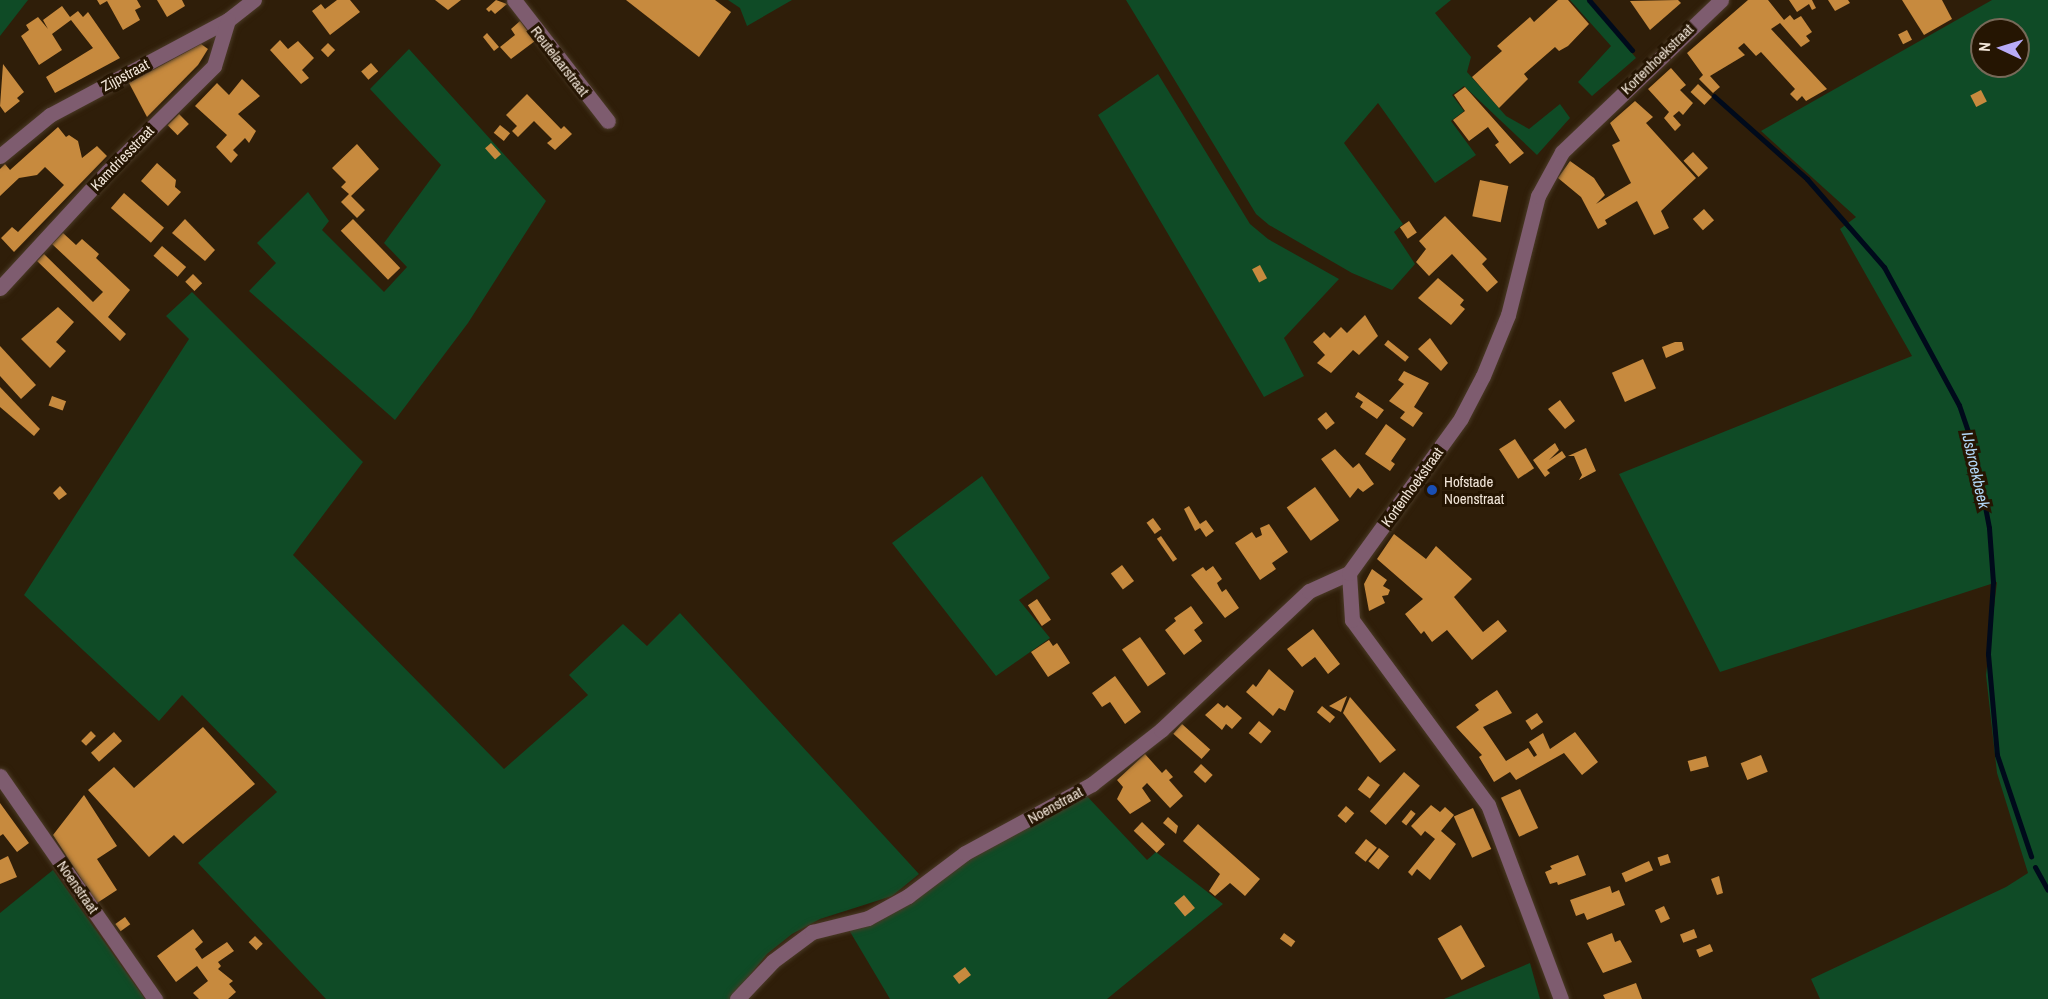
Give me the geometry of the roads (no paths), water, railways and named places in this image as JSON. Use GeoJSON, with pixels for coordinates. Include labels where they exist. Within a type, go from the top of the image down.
{"type":"FeatureCollection","features":[{"type":"Feature","properties":{"kind":"street","name":"Zijpstraat"},"geometry":{"type":"LineString","coordinates":[[0,156],[50,115],[228,20],[254,0]]}},
{"type":"Feature","properties":{"kind":"street","name":"Reutelaarstraat"},"geometry":{"type":"LineString","coordinates":[[513,0],[608,121]]}},
{"type":"Feature","properties":{"kind":"street","name":"Kortenhoekstraat"},"geometry":{"type":"LineString","coordinates":[[1349,573],[1461,418],[1484,376],[1508,315],[1538,196],[1562,152],[1721,0]]}},
{"type":"Feature","properties":{"kind":"street","name":"Kamdriesstraat"},"geometry":{"type":"LineString","coordinates":[[0,288],[108,171],[214,66],[228,20]]}},
{"type":"Feature","properties":{"kind":"street","name":"Noenstraat"},"geometry":{"type":"LineString","coordinates":[[737,999],[773,961],[812,932],[868,918],[908,896],[965,853],[1092,784],[1161,729],[1309,591],[1349,573]]}},
{"type":"Feature","properties":{"kind":"street"},"geometry":{"type":"LineString","coordinates":[[1349,573],[1352,620],[1488,805],[1561,999]]}},
{"type":"Feature","properties":{"kind":"street","name":"Noenstraat"},"geometry":{"type":"LineString","coordinates":[[0,776],[155,999]]}},
{"type":"Feature","properties":{"kind":"waterway","name":"IJsbroekbeek"},"geometry":{"type":"LineString","coordinates":[[1589,0],[1632,50]]}},
{"type":"Feature","properties":{"kind":"waterway","name":"IJsbroekbeek"},"geometry":{"type":"LineString","coordinates":[[1714,96],[1807,179],[1884,267],[1959,405],[1974,449],[1989,528],[1993,582],[1988,654],[1997,755],[2031,856]]}},
{"type":"Feature","properties":{"kind":"waterway","name":"IJsbroekbeek"},"geometry":{"type":"LineString","coordinates":[[2035,867],[2048,890]]}},
{"type":"Feature","properties":{"kind":"place","name":"Hofstade Noenstraat"},"geometry":{"type":"Point","coordinates":[1432,490]}}]}
